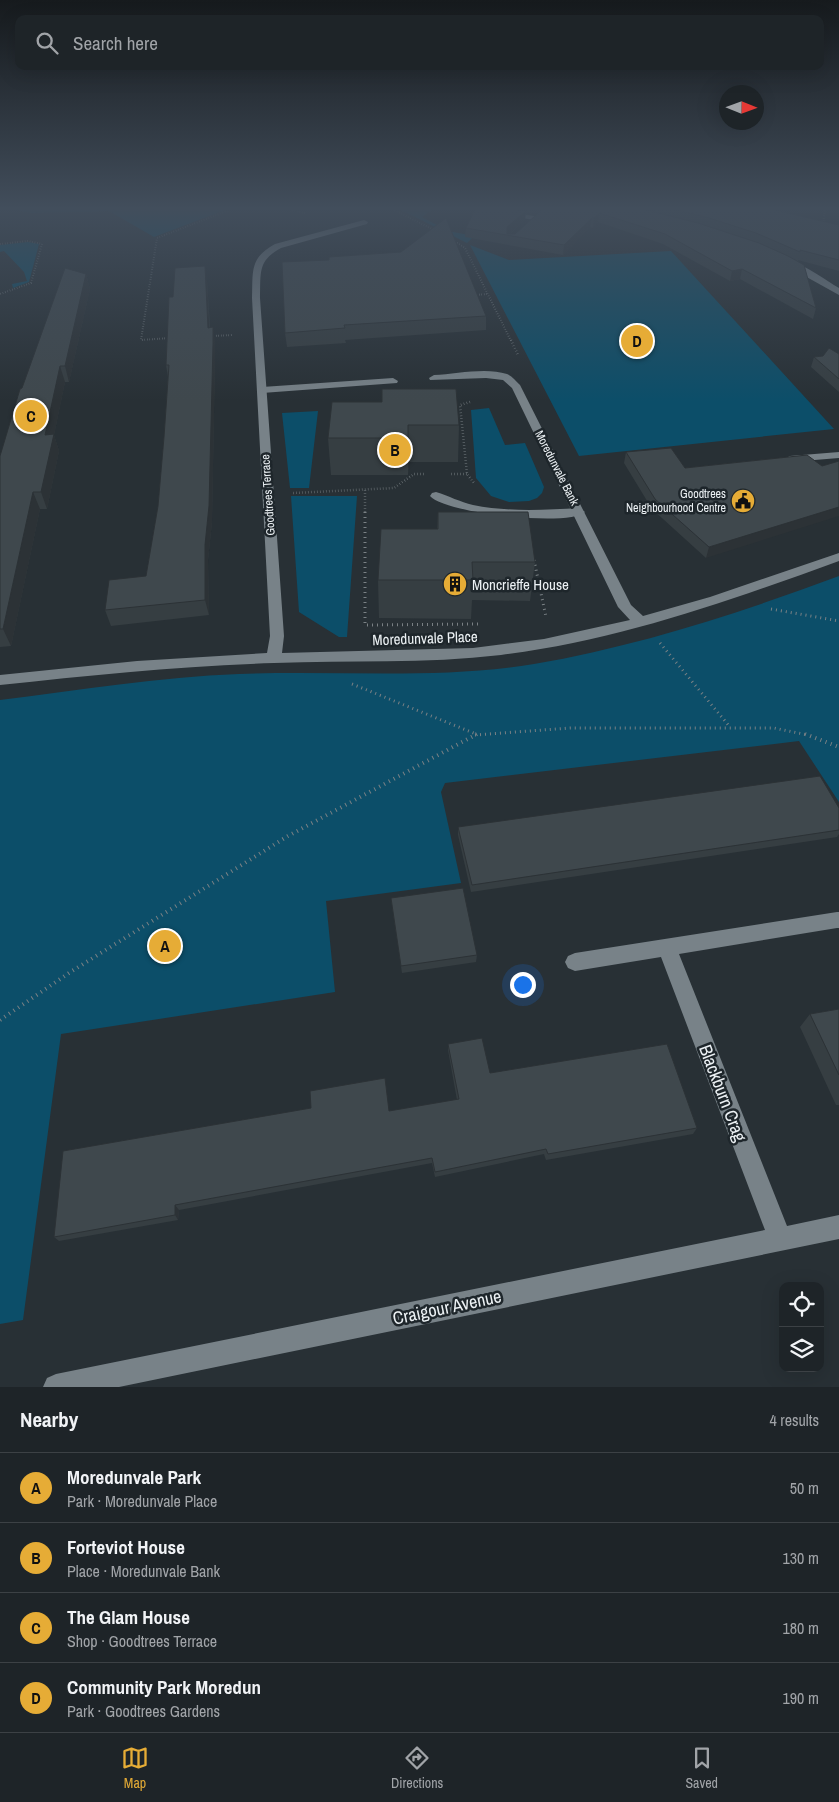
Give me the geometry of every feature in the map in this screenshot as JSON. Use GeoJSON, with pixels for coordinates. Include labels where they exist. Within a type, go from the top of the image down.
{"type":"FeatureCollection","features":[{"type":"Feature","properties":{"kind":"street","name":"Goodtrees Terrace"},"geometry":{"type":"LineString","coordinates":[[257,272],[257,333],[277,636],[274,658]]}},
{"type":"Feature","properties":{"kind":"street"},"geometry":{"type":"LineString","coordinates":[[805,272],[839,292]]}},
{"type":"Feature","properties":{"kind":"street"},"geometry":{"type":"LineString","coordinates":[[434,378],[486,375],[506,377]]}},
{"type":"Feature","properties":{"kind":"street","name":"Moredunvale Bank"},"geometry":{"type":"LineString","coordinates":[[506,377],[516,387],[625,606],[640,622]]}},
{"type":"Feature","properties":{"kind":"street"},"geometry":{"type":"LineString","coordinates":[[262,390],[393,381]]}},
{"type":"Feature","properties":{"kind":"street"},"geometry":{"type":"LineString","coordinates":[[782,460],[839,455]]}},
{"type":"Feature","properties":{"kind":"street"},"geometry":{"type":"LineString","coordinates":[[436,496],[451,503],[477,510],[514,514],[579,512]]}},
{"type":"Feature","properties":{"kind":"street","name":"Moredunvale Place"},"geometry":{"type":"LineString","coordinates":[[0,680],[111,667],[274,658],[466,653],[502,650],[551,642],[640,622],[719,600],[839,557]]}},
{"type":"Feature","properties":{"kind":"street"},"geometry":{"type":"LineString","coordinates":[[575,962],[837,920]]}},
{"type":"Feature","properties":{"kind":"street","name":"Blackburn Crag"},"geometry":{"type":"LineString","coordinates":[[667,947],[780,1239]]}},
{"type":"Feature","properties":{"kind":"street","name":"Craigour Avenue"},"geometry":{"type":"LineString","coordinates":[[56,1387],[839,1227]]}},
{"type":"Feature","properties":{"kind":"path"},"geometry":{"type":"LineString","coordinates":[[0,294],[31,282],[34,272]]}},
{"type":"Feature","properties":{"kind":"path"},"geometry":{"type":"LineString","coordinates":[[152,272],[141,340],[176,338]]}},
{"type":"Feature","properties":{"kind":"path"},"geometry":{"type":"LineString","coordinates":[[477,272],[524,368],[506,377]]}},
{"type":"Feature","properties":{"kind":"path"},"geometry":{"type":"LineString","coordinates":[[469,296],[488,294]]}},
{"type":"Feature","properties":{"kind":"path"},"geometry":{"type":"LineString","coordinates":[[208,336],[214,336]]}},
{"type":"Feature","properties":{"kind":"path"},"geometry":{"type":"LineString","coordinates":[[311,492],[394,488],[414,474],[432,474]]}},
{"type":"Feature","properties":{"kind":"path"},"geometry":{"type":"LineString","coordinates":[[449,474],[467,474]]}},
{"type":"Feature","properties":{"kind":"path"},"geometry":{"type":"LineString","coordinates":[[365,490],[365,625],[480,624]]}},
{"type":"Feature","properties":{"kind":"path"},"geometry":{"type":"LineString","coordinates":[[719,600],[839,620]]}},
{"type":"Feature","properties":{"kind":"path"},"geometry":{"type":"LineString","coordinates":[[640,622],[655,636],[731,727]]}},
{"type":"Feature","properties":{"kind":"path"},"geometry":{"type":"LineString","coordinates":[[333,657],[334,674],[350,683],[477,734]]}},
{"type":"Feature","properties":{"kind":"path"},"geometry":{"type":"LineString","coordinates":[[0,1020],[72,971],[288,836],[477,734],[570,728],[731,727],[788,730],[839,746]]}},
{"type":"Feature","properties":{"kind":"shaded area"},"geometry":{"type":"Polygon","coordinates":[[[24,272],[32,272],[29,282],[13,288],[12,284],[27,281],[24,272]]]}},
{"type":"Feature","properties":{"kind":"shaded area"},"geometry":{"type":"Polygon","coordinates":[[[484,272],[690,272],[834,429],[579,456],[484,272]]]}},
{"type":"Feature","properties":{"kind":"shaded area"},"geometry":{"type":"Polygon","coordinates":[[[489,408],[505,445],[525,443],[544,487],[542,493],[537,498],[529,501],[509,502],[491,496],[476,478],[471,410],[489,408]]]}},
{"type":"Feature","properties":{"kind":"shaded area"},"geometry":{"type":"Polygon","coordinates":[[[318,411],[309,488],[290,488],[282,413],[318,411]]]}},
{"type":"Feature","properties":{"kind":"shaded area"},"geometry":{"type":"Polygon","coordinates":[[[291,496],[357,496],[347,637],[339,637],[299,612],[291,496]]]}},
{"type":"Feature","properties":{"kind":"shaded area"},"geometry":{"type":"Polygon","coordinates":[[[839,576],[839,802],[799,741],[445,783],[441,792],[461,883],[326,901],[335,992],[61,1034],[23,1320],[0,1324],[0,700],[179,678],[276,673],[461,672],[534,664],[573,657],[650,638],[764,603],[839,576]]]}},
{"type":"Feature","properties":{"kind":"building"},"geometry":{"type":"Polygon","coordinates":[[[64,272],[86,274],[65,366],[60,366],[45,435],[54,434],[41,492],[33,492],[3,629],[0,629],[0,456],[20,389],[22,388],[64,272]]]}},
{"type":"Feature","properties":{"kind":"building"},"geometry":{"type":"Polygon","coordinates":[[[175,272],[205,272],[208,328],[213,327],[213,344],[209,506],[205,545],[205,600],[105,610],[109,580],[146,576],[158,506],[169,365],[166,365],[169,297],[173,297],[175,272]]]}},
{"type":"Feature","properties":{"kind":"building"},"geometry":{"type":"Polygon","coordinates":[[[282,272],[468,272],[486,316],[344,325],[345,328],[285,333],[282,272]]]}},
{"type":"Feature","properties":{"kind":"building"},"geometry":{"type":"Polygon","coordinates":[[[747,272],[806,272],[816,308],[747,272]]]}},
{"type":"Feature","properties":{"kind":"building"},"geometry":{"type":"Polygon","coordinates":[[[829,348],[839,354],[839,379],[814,357],[823,356],[829,348]]]}},
{"type":"Feature","properties":{"kind":"building"},"geometry":{"type":"Polygon","coordinates":[[[382,389],[456,389],[459,425],[408,425],[408,438],[328,438],[332,402],[382,402],[382,389]]]}},
{"type":"Feature","properties":{"kind":"building","name":"Goodtrees Neighbourhood Centre"},"geometry":{"type":"Polygon","coordinates":[[[671,448],[685,468],[807,455],[822,466],[839,461],[839,507],[709,547],[655,499],[626,452],[671,448]]]}},
{"type":"Feature","properties":{"kind":"building"},"geometry":{"type":"Polygon","coordinates":[[[438,512],[528,512],[535,562],[472,562],[473,580],[378,580],[381,529],[438,529],[438,512]]]}},
{"type":"Feature","properties":{"kind":"building"},"geometry":{"type":"Polygon","coordinates":[[[820,776],[839,808],[839,830],[472,885],[458,827],[820,776]]]}},
{"type":"Feature","properties":{"kind":"building"},"geometry":{"type":"Polygon","coordinates":[[[463,888],[477,955],[401,966],[391,898],[463,888]]]}},
{"type":"Feature","properties":{"kind":"building"},"geometry":{"type":"Polygon","coordinates":[[[839,1009],[839,1075],[810,1014],[839,1009]]]}},
{"type":"Feature","properties":{"kind":"building"},"geometry":{"type":"Polygon","coordinates":[[[482,1038],[490,1073],[667,1044],[697,1128],[548,1154],[546,1149],[435,1172],[432,1158],[175,1205],[175,1215],[54,1237],[63,1151],[311,1108],[310,1091],[385,1078],[389,1111],[459,1099],[448,1044],[482,1038]]]}},
{"type":"Feature","properties":{"kind":"place","name":"Community Park Moredun"},"geometry":{"type":"Point","coordinates":[637,341]}},
{"type":"Feature","properties":{"kind":"place","name":"The Glam House"},"geometry":{"type":"Point","coordinates":[31,416]}},
{"type":"Feature","properties":{"kind":"place","name":"Forteviot House"},"geometry":{"type":"Point","coordinates":[395,450]}},
{"type":"Feature","properties":{"kind":"place","name":"Goodtrees Neighbourhood Centre"},"geometry":{"type":"Point","coordinates":[743,501]}},
{"type":"Feature","properties":{"kind":"place","name":"Moncrieffe House"},"geometry":{"type":"Point","coordinates":[455,584]}},
{"type":"Feature","properties":{"kind":"place","name":"Moredunvale Park"},"geometry":{"type":"Point","coordinates":[165,946]}}]}
